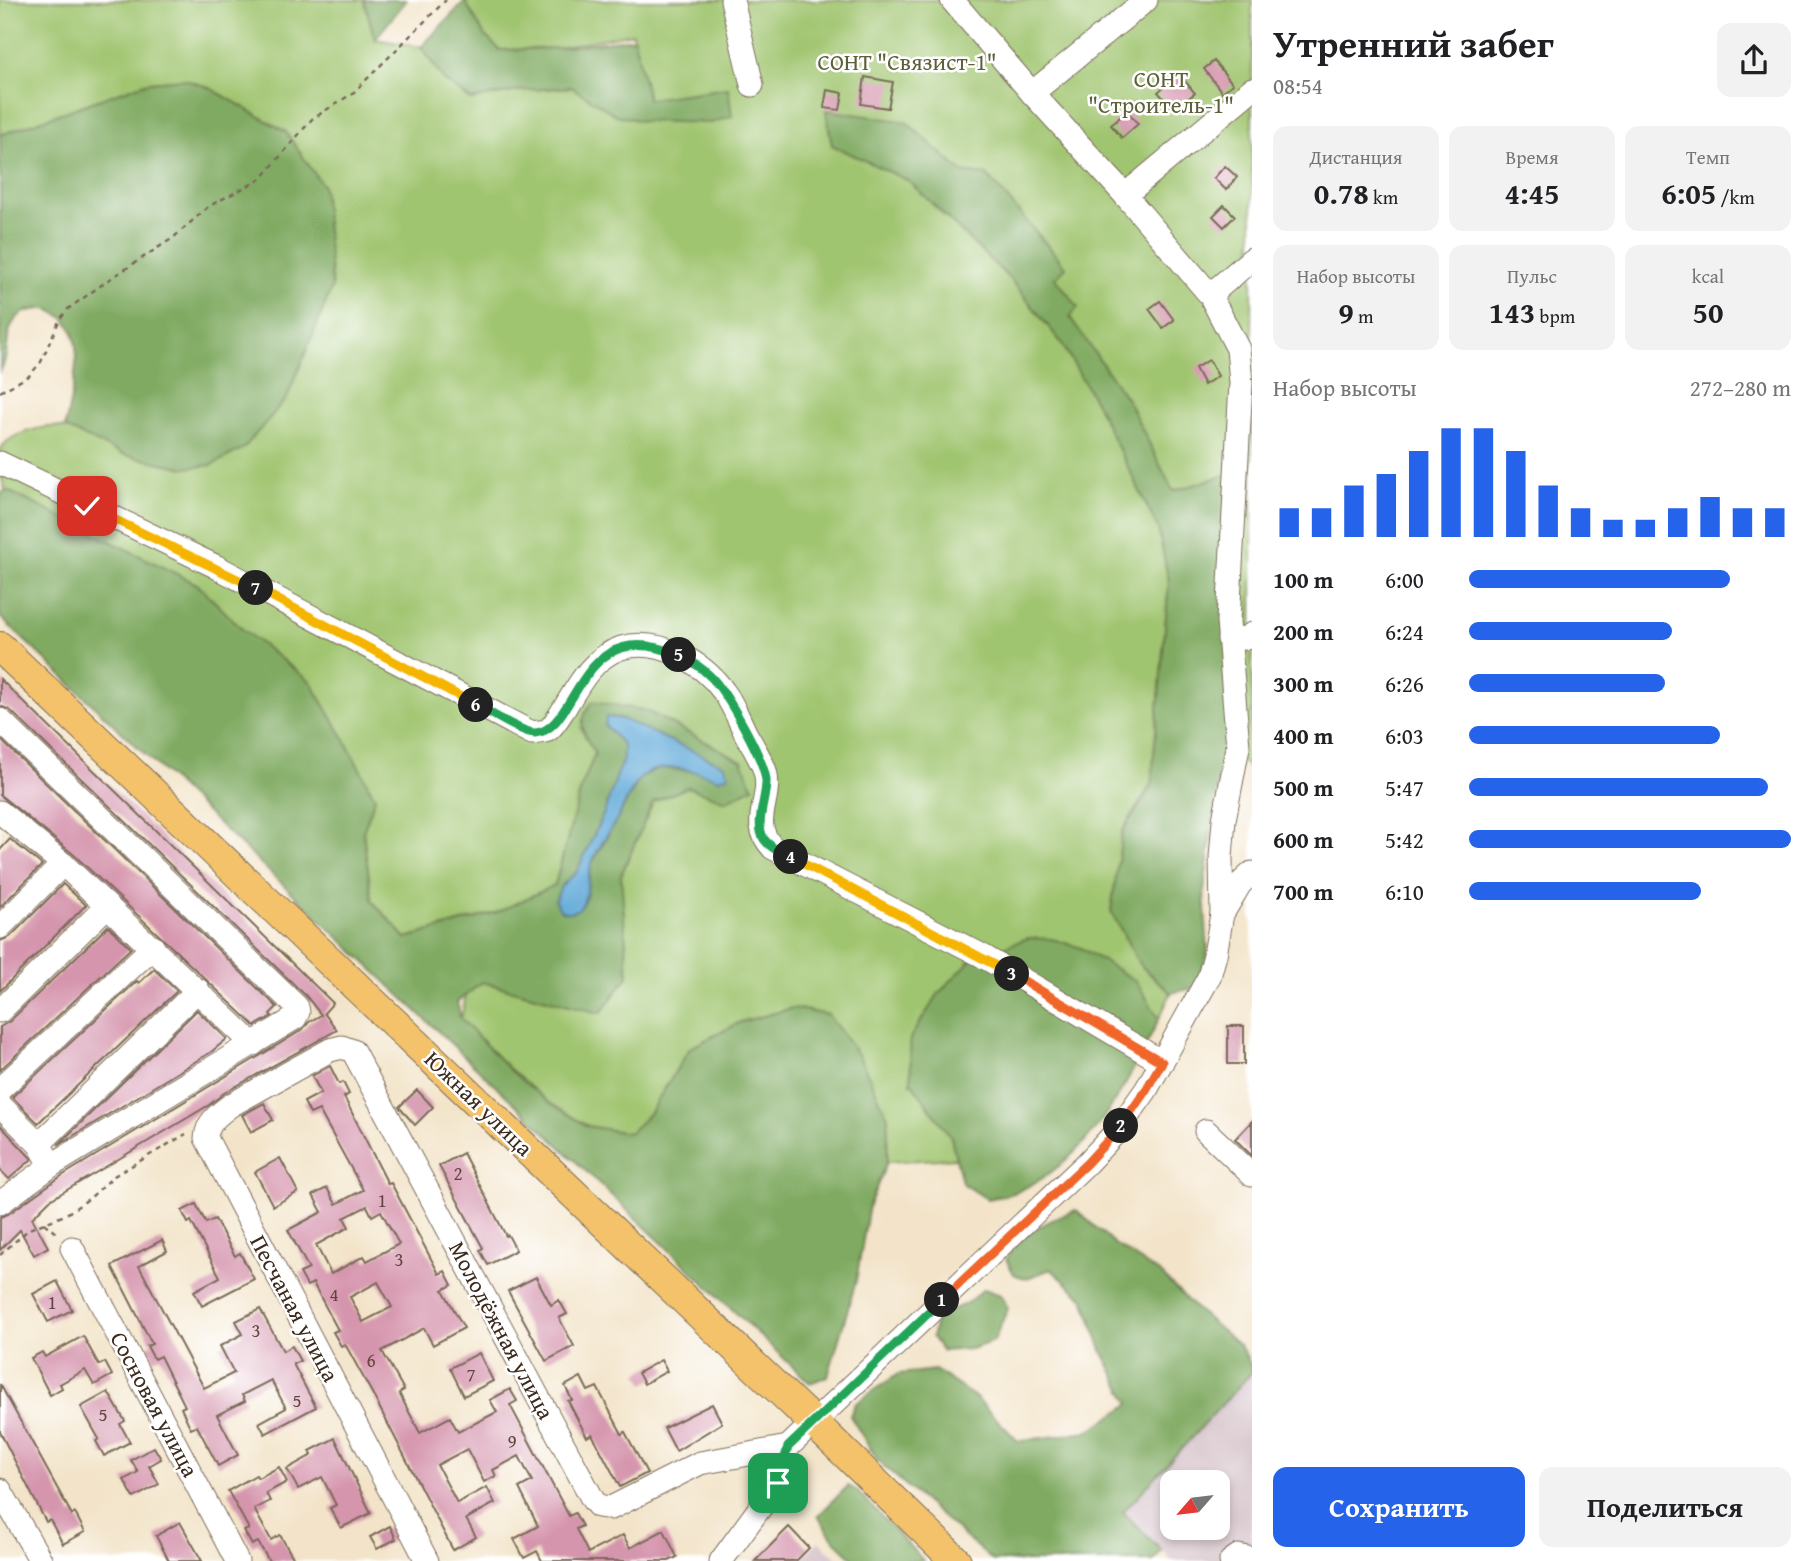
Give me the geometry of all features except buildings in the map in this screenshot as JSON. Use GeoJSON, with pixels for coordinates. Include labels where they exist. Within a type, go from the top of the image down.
{"type":"FeatureCollection","features":[{"type":"Feature","properties":{"kind":"main road","name":"Южная улица"},"geometry":{"type":"LineString","coordinates":[[0,646],[956,1561]]}},
{"type":"Feature","properties":{"kind":"street"},"geometry":{"type":"LineString","coordinates":[[732,0],[752,85]]}},
{"type":"Feature","properties":{"kind":"street"},"geometry":{"type":"LineString","coordinates":[[721,1561],[778,1483],[788,1447],[1087,1163],[1117,1131],[1146,1090],[1209,977],[1222,914],[1221,857],[1224,820],[1238,747],[1241,636],[1232,545],[1241,383],[1238,349],[1210,295],[952,0]]}},
{"type":"Feature","properties":{"kind":"street"},"geometry":{"type":"LineString","coordinates":[[1032,93],[1146,0]]}},
{"type":"Feature","properties":{"kind":"street"},"geometry":{"type":"LineString","coordinates":[[1125,195],[1252,89]]}},
{"type":"Feature","properties":{"kind":"street"},"geometry":{"type":"LineString","coordinates":[[1210,295],[1252,260]]}},
{"type":"Feature","properties":{"kind":"street"},"geometry":{"type":"LineString","coordinates":[[0,463],[215,566],[532,733],[547,730],[559,717],[583,677],[598,660],[622,648],[643,645],[667,650],[690,660],[725,693],[764,768],[766,783],[760,825],[764,839],[773,848],[981,955],[1162,1062]]}},
{"type":"Feature","properties":{"kind":"street"},"geometry":{"type":"LineString","coordinates":[[0,720],[297,1007],[298,1012],[295,1018],[253,1044],[3,1194]]}},
{"type":"Feature","properties":{"kind":"street"},"geometry":{"type":"LineString","coordinates":[[4,823],[63,864],[253,1044]]}},
{"type":"Feature","properties":{"kind":"street"},"geometry":{"type":"LineString","coordinates":[[0,927],[63,864]]}},
{"type":"Feature","properties":{"kind":"street"},"geometry":{"type":"LineString","coordinates":[[1222,914],[1240,884],[1252,873]]}},
{"type":"Feature","properties":{"kind":"street"},"geometry":{"type":"LineString","coordinates":[[0,1011],[107,906]]}},
{"type":"Feature","properties":{"kind":"street"},"geometry":{"type":"LineString","coordinates":[[0,1089],[153,947]]}},
{"type":"Feature","properties":{"kind":"street"},"geometry":{"type":"LineString","coordinates":[[38,1144],[198,990]]}},
{"type":"Feature","properties":{"kind":"street","name":"Молодёжная улица"},"geometry":{"type":"LineString","coordinates":[[206,1129],[217,1115],[231,1105],[330,1050],[341,1047],[353,1051],[598,1507],[611,1508],[700,1463],[788,1447]]}},
{"type":"Feature","properties":{"kind":"street"},"geometry":{"type":"LineString","coordinates":[[0,1105],[38,1144],[52,1165]]}},
{"type":"Feature","properties":{"kind":"street","name":"Песчаная улица"},"geometry":{"type":"LineString","coordinates":[[206,1129],[206,1138],[426,1561]]}},
{"type":"Feature","properties":{"kind":"street"},"geometry":{"type":"LineString","coordinates":[[1206,1131],[1252,1175]]}},
{"type":"Feature","properties":{"kind":"street","name":"Сосновая улица"},"geometry":{"type":"LineString","coordinates":[[72,1248],[237,1561]]}},
{"type":"Feature","properties":{"kind":"street"},"geometry":{"type":"LineString","coordinates":[[0,1490],[41,1561]]}},
{"type":"Feature","properties":{"kind":"street"},"geometry":{"type":"LineString","coordinates":[[1231,1561],[1238,1556],[1252,1559]]}},
{"type":"Feature","properties":{"kind":"path"},"geometry":{"type":"LineString","coordinates":[[0,392],[29,376],[41,362],[68,309],[173,238],[209,206],[261,179],[312,119],[353,93],[446,0]]}},
{"type":"Feature","properties":{"kind":"path"},"geometry":{"type":"LineString","coordinates":[[0,1255],[29,1229],[65,1215],[126,1169],[183,1134],[206,1129]]}},
{"type":"Feature","properties":{"kind":"shaded area"},"geometry":{"type":"Polygon","coordinates":[[[1252,1372],[1252,1561],[1172,1561],[1123,1512],[1160,1472],[1160,1540],[1230,1540],[1230,1470],[1162,1470],[1252,1372]]]}},
{"type":"Feature","properties":{"kind":"shaded area"},"geometry":{"type":"Polygon","coordinates":[[[819,1541],[839,1561],[799,1561],[819,1541]]]}},
{"type":"Feature","properties":{"kind":"green space"},"geometry":{"type":"Polygon","coordinates":[[[0,0],[364,0],[375,39],[421,47],[445,81],[471,100],[517,91],[572,87],[617,115],[648,99],[632,33],[558,48],[500,50],[482,33],[464,0],[1252,0],[1252,771],[1229,749],[1229,474],[1173,492],[1128,401],[1069,317],[1078,307],[1055,277],[1065,267],[906,122],[826,111],[832,145],[909,181],[1012,281],[1061,342],[1096,403],[1158,528],[1169,582],[1152,782],[1122,832],[1139,964],[1171,993],[1159,1019],[1131,978],[911,1082],[951,1137],[956,1158],[887,1162],[888,1116],[828,1015],[793,1008],[741,1022],[690,1048],[649,1114],[630,1133],[586,1125],[553,1105],[519,1078],[461,1019],[466,995],[482,982],[601,1013],[628,976],[621,875],[653,802],[688,787],[726,801],[753,787],[581,728],[595,754],[581,788],[555,885],[498,912],[406,938],[372,901],[363,832],[375,798],[242,629],[197,584],[6,490],[2,476],[1,449],[12,438],[40,428],[73,430],[125,455],[286,132],[210,88],[47,120],[0,135],[0,0]]]}},
{"type":"Feature","properties":{"kind":"green space"},"geometry":{"type":"Polygon","coordinates":[[[364,0],[407,0],[375,39],[364,0]]]}},
{"type":"Feature","properties":{"kind":"green space"},"geometry":{"type":"Polygon","coordinates":[[[465,1],[485,36],[500,50],[558,48],[634,38],[648,99],[728,88],[732,116],[711,123],[642,121],[616,115],[571,87],[517,91],[471,100],[445,81],[421,47],[465,1]]]}},
{"type":"Feature","properties":{"kind":"green space"},"geometry":{"type":"Polygon","coordinates":[[[184,79],[210,88],[286,132],[323,186],[332,287],[287,398],[244,448],[212,465],[185,468],[125,455],[65,428],[74,384],[76,351],[69,324],[54,312],[36,309],[18,317],[9,332],[5,359],[0,371],[0,135],[148,82],[184,79]]]}},
{"type":"Feature","properties":{"kind":"green space"},"geometry":{"type":"Polygon","coordinates":[[[826,110],[906,122],[962,172],[987,175],[1066,267],[1055,278],[1078,307],[1070,317],[1128,401],[1173,491],[1229,474],[1229,746],[1221,754],[1204,891],[1208,953],[1195,988],[1171,993],[1139,964],[1111,911],[1122,832],[1151,788],[1169,582],[1158,528],[1096,403],[1061,342],[1012,281],[909,181],[832,145],[826,110]]]}},
{"type":"Feature","properties":{"kind":"green space"},"geometry":{"type":"Polygon","coordinates":[[[6,490],[197,584],[242,629],[311,682],[375,798],[363,832],[372,901],[406,938],[498,912],[555,885],[581,788],[595,754],[583,728],[584,716],[593,701],[647,711],[742,761],[753,787],[726,801],[688,787],[653,802],[621,875],[628,976],[600,1013],[482,982],[457,1002],[461,1019],[509,1069],[547,1101],[587,1126],[629,1133],[649,1114],[690,1048],[741,1022],[793,1008],[828,1015],[859,1056],[888,1117],[887,1162],[869,1205],[856,1281],[828,1376],[810,1383],[0,617],[0,494],[6,490]],[[607,717],[605,726],[624,745],[623,759],[604,813],[577,872],[561,886],[586,897],[591,865],[640,778],[658,768],[702,772],[719,779],[724,766],[622,719],[607,717]]]}},
{"type":"Feature","properties":{"kind":"green space"},"geometry":{"type":"Polygon","coordinates":[[[1028,938],[1052,939],[1081,948],[1136,981],[1159,1019],[1119,1094],[1085,1141],[1043,1178],[1014,1192],[987,1199],[962,1183],[951,1137],[911,1082],[910,1038],[939,993],[972,959],[1028,938]]]}},
{"type":"Feature","properties":{"kind":"green space"},"geometry":{"type":"Polygon","coordinates":[[[1076,1210],[1116,1245],[1161,1274],[1195,1308],[1240,1346],[1252,1368],[1252,1372],[1123,1512],[1162,1551],[1153,1561],[993,1561],[878,1461],[850,1416],[855,1404],[898,1374],[935,1370],[975,1397],[1018,1441],[1087,1432],[1130,1404],[1103,1353],[1084,1299],[1051,1269],[1025,1279],[1014,1274],[1006,1259],[1019,1242],[1046,1223],[1076,1210]]]}},
{"type":"Feature","properties":{"kind":"green space"},"geometry":{"type":"Polygon","coordinates":[[[984,1289],[1001,1295],[1008,1308],[994,1341],[971,1349],[942,1351],[932,1337],[937,1317],[967,1303],[984,1289]]]}},
{"type":"Feature","properties":{"kind":"green space"},"geometry":{"type":"Polygon","coordinates":[[[848,1486],[856,1490],[924,1561],[856,1561],[834,1540],[818,1516],[848,1486]]]}},
{"type":"Feature","properties":{"kind":"water"},"geometry":{"type":"Polygon","coordinates":[[[606,717],[622,719],[724,765],[729,775],[719,779],[677,768],[655,770],[646,774],[635,785],[596,854],[582,905],[571,912],[561,911],[555,901],[561,886],[577,872],[604,813],[623,759],[623,745],[605,725],[606,717]]]}},
{"type":"Feature","properties":{"kind":"route"},"geometry":{"type":"LineString","coordinates":[[87,506],[215,566],[532,733],[547,730],[559,717],[583,677],[598,660],[622,648],[643,645],[667,650],[690,660],[725,693],[764,768],[766,783],[760,825],[764,839],[773,848],[981,955],[1162,1062],[1117,1131],[1087,1163],[788,1447],[778,1483]]}},
{"type":"Feature","properties":{"kind":"park label","name":"СОНТ \"Связист-1\""},"geometry":{"type":"Point","coordinates":[907,61]}},
{"type":"Feature","properties":{"kind":"park label","name":"СОНТ \"Строитель-1\""},"geometry":{"type":"Point","coordinates":[1161,91]}}]}
